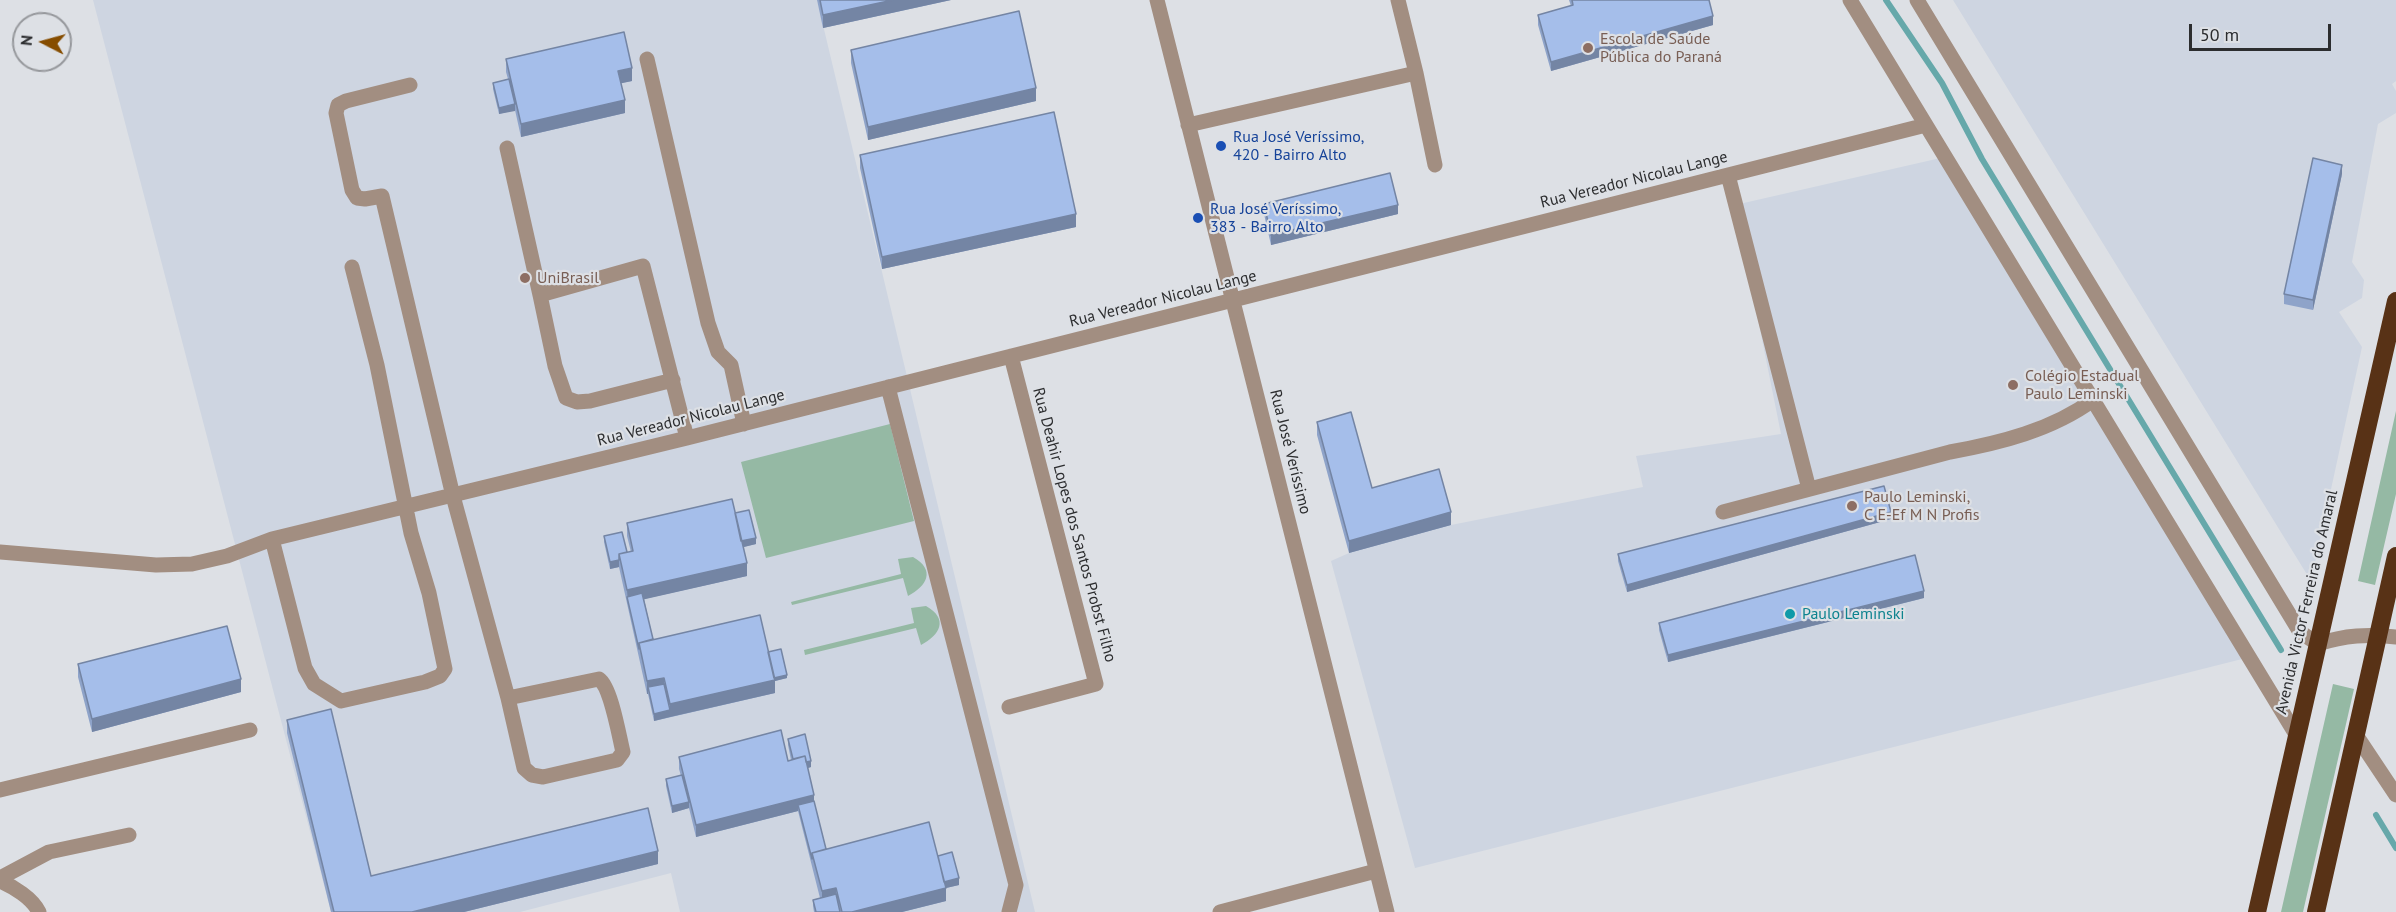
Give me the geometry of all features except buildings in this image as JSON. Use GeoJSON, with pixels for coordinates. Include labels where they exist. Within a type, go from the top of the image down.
{"type":"FeatureCollection","features":[{"type":"Feature","properties":{"kind":"highway","name":"Avenida Victor Ferreira do Amaral"},"geometry":{"type":"LineString","coordinates":[[2256,912],[2396,301]]}},
{"type":"Feature","properties":{"kind":"highway"},"geometry":{"type":"LineString","coordinates":[[2316,912],[2356,735],[2387,636],[2396,556]]}},
{"type":"Feature","properties":{"kind":"street","name":"Rua José Veríssimo"},"geometry":{"type":"LineString","coordinates":[[1156,0],[1387,912]]}},
{"type":"Feature","properties":{"kind":"street"},"geometry":{"type":"LineString","coordinates":[[1398,0],[1435,165]]}},
{"type":"Feature","properties":{"kind":"street"},"geometry":{"type":"LineString","coordinates":[[1850,0],[2297,735]]}},
{"type":"Feature","properties":{"kind":"street"},"geometry":{"type":"LineString","coordinates":[[1917,0],[2300,633],[2318,644],[2338,637],[2387,636]]}},
{"type":"Feature","properties":{"kind":"street"},"geometry":{"type":"LineString","coordinates":[[647,59],[708,323],[718,352],[731,365],[744,423]]}},
{"type":"Feature","properties":{"kind":"street"},"geometry":{"type":"LineString","coordinates":[[1188,125],[1416,73]]}},
{"type":"Feature","properties":{"kind":"street"},"geometry":{"type":"LineString","coordinates":[[410,85],[346,101],[338,105],[336,114],[352,190],[357,198],[382,196],[453,496],[508,698],[524,768],[532,775],[543,777],[617,760],[622,756],[613,712],[604,682],[599,679],[508,698]]}},
{"type":"Feature","properties":{"kind":"street","name":"Rua Vereador Nicolau Lange"},"geometry":{"type":"LineString","coordinates":[[0,552],[156,565],[192,564],[227,556],[272,539],[687,438],[1926,125]]}},
{"type":"Feature","properties":{"kind":"street"},"geometry":{"type":"LineString","coordinates":[[507,148],[550,344],[566,398],[577,402],[590,401],[673,380]]}},
{"type":"Feature","properties":{"kind":"street"},"geometry":{"type":"LineString","coordinates":[[1728,175],[1809,489]]}},
{"type":"Feature","properties":{"kind":"street"},"geometry":{"type":"LineString","coordinates":[[540,295],[643,266],[687,438]]}},
{"type":"Feature","properties":{"kind":"street"},"geometry":{"type":"LineString","coordinates":[[272,539],[304,668],[314,684],[341,700],[425,682],[440,676],[446,669],[429,593],[411,533],[376,365],[352,267]]}},
{"type":"Feature","properties":{"kind":"street","name":"Rua Deahir Lopes dos Santos Probst Filho"},"geometry":{"type":"LineString","coordinates":[[1008,707],[1096,684],[1011,356]]}},
{"type":"Feature","properties":{"kind":"street"},"geometry":{"type":"LineString","coordinates":[[894,386],[1016,885],[1009,912]]}},
{"type":"Feature","properties":{"kind":"street"},"geometry":{"type":"LineString","coordinates":[[1723,512],[1950,452],[1984,446],[2046,427],[2076,413],[2093,400]]}},
{"type":"Feature","properties":{"kind":"street"},"geometry":{"type":"LineString","coordinates":[[0,790],[250,730]]}},
{"type":"Feature","properties":{"kind":"street"},"geometry":{"type":"LineString","coordinates":[[2356,735],[2396,795]]}},
{"type":"Feature","properties":{"kind":"street"},"geometry":{"type":"LineString","coordinates":[[0,879],[49,852],[129,835]]}},
{"type":"Feature","properties":{"kind":"street"},"geometry":{"type":"LineString","coordinates":[[1220,912],[1377,871]]}},
{"type":"Feature","properties":{"kind":"street"},"geometry":{"type":"LineString","coordinates":[[0,879],[35,904],[39,912]]}},
{"type":"Feature","properties":{"kind":"shaded area","name":"UniBrasil"},"geometry":{"type":"Polygon","coordinates":[[[93,0],[817,0],[1035,912],[680,912],[671,873],[520,912],[331,912],[93,0]]]}},
{"type":"Feature","properties":{"kind":"shaded area"},"geometry":{"type":"Polygon","coordinates":[[[1953,0],[2396,0],[2396,81],[2392,84],[2396,91],[2396,113],[2378,124],[2352,262],[2364,280],[2362,298],[2339,312],[2362,347],[2311,581],[1953,0]]]}},
{"type":"Feature","properties":{"kind":"shaded area","name":"Paulo Leminski, C E-Ef M N Profis"},"geometry":{"type":"Polygon","coordinates":[[[1945,157],[2250,657],[1415,868],[1331,561],[1349,553],[1451,525],[1643,487],[1636,456],[1781,434],[1735,205],[1945,157]]]}},
{"type":"Feature","properties":{"kind":"green space"},"geometry":{"type":"Polygon","coordinates":[[[2396,411],[2396,494],[2375,585],[2358,581],[2396,411]]]}},
{"type":"Feature","properties":{"kind":"green space"},"geometry":{"type":"Polygon","coordinates":[[[890,424],[914,521],[766,558],[741,462],[890,424]]]}},
{"type":"Feature","properties":{"kind":"green space"},"geometry":{"type":"Polygon","coordinates":[[[913,557],[925,567],[927,572],[924,583],[908,596],[903,578],[792,605],[791,602],[901,574],[898,559],[913,557]]]}},
{"type":"Feature","properties":{"kind":"green space"},"geometry":{"type":"Polygon","coordinates":[[[926,606],[938,616],[940,621],[937,632],[921,645],[916,628],[805,655],[804,650],[914,623],[911,608],[926,606]]]}},
{"type":"Feature","properties":{"kind":"green space"},"geometry":{"type":"Polygon","coordinates":[[[2333,684],[2354,689],[2303,912],[2281,912],[2333,684]]]}},
{"type":"Feature","properties":{"kind":"waterway"},"geometry":{"type":"LineString","coordinates":[[1886,0],[1942,83],[1982,159],[2281,650]]}},
{"type":"Feature","properties":{"kind":"waterway"},"geometry":{"type":"LineString","coordinates":[[2376,815],[2396,848]]}},
{"type":"Feature","properties":{"kind":"place","name":"Escola de Saúde Pública do Paraná"},"geometry":{"type":"Point","coordinates":[1588,48]}},
{"type":"Feature","properties":{"kind":"place","name":"Rua José Veríssimo, 420 - Bairro Alto"},"geometry":{"type":"Point","coordinates":[1221,146]}},
{"type":"Feature","properties":{"kind":"place","name":"Rua José Veríssimo, 383 - Bairro Alto"},"geometry":{"type":"Point","coordinates":[1198,218]}},
{"type":"Feature","properties":{"kind":"place","name":"UniBrasil"},"geometry":{"type":"Point","coordinates":[525,278]}},
{"type":"Feature","properties":{"kind":"place","name":"Colégio Estadual Paulo Leminski"},"geometry":{"type":"Point","coordinates":[2013,385]}},
{"type":"Feature","properties":{"kind":"place","name":"Paulo Leminski, C E-Ef M N Profis"},"geometry":{"type":"Point","coordinates":[1852,506]}},
{"type":"Feature","properties":{"kind":"place","name":"Paulo Leminski"},"geometry":{"type":"Point","coordinates":[1790,614]}}]}
